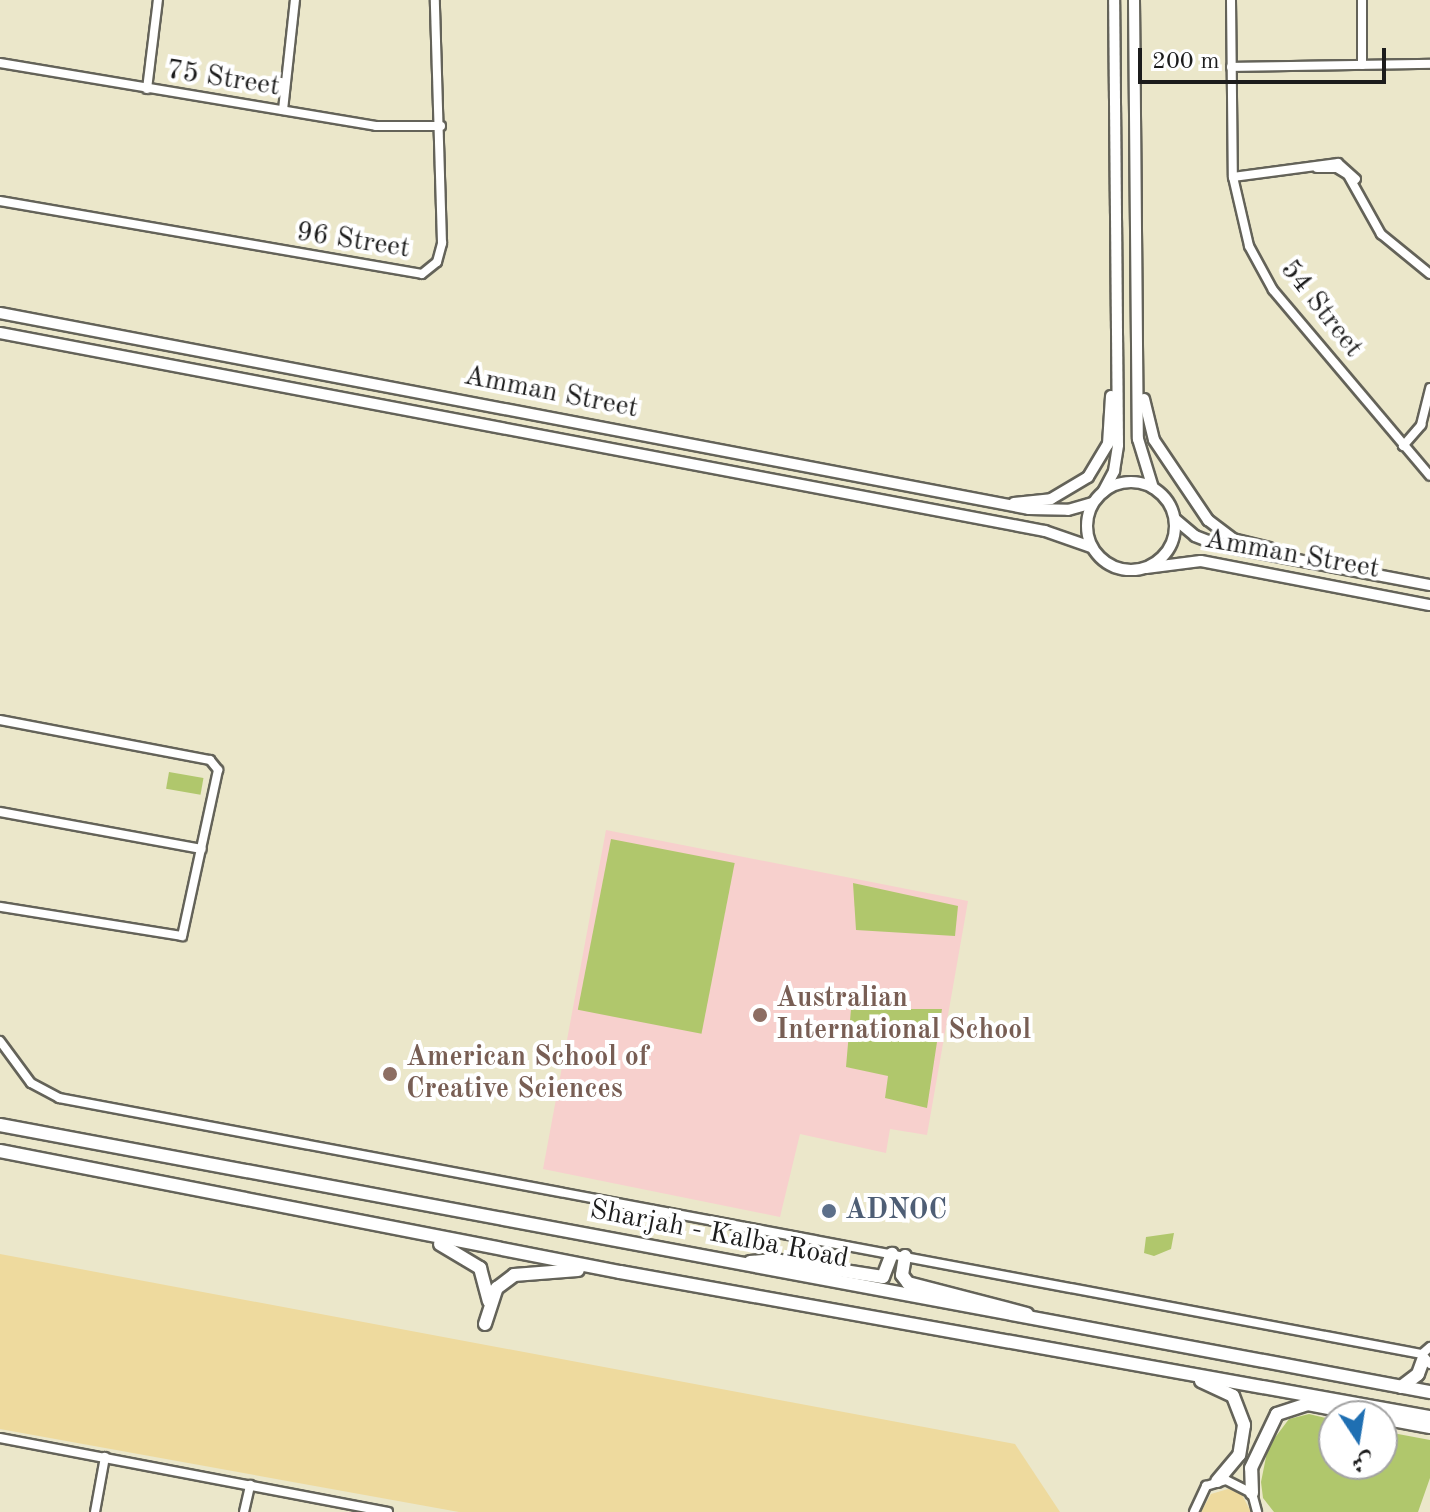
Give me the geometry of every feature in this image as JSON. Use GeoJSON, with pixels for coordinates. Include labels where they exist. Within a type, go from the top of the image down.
{"type":"FeatureCollection","features":[{"type":"Feature","properties":{"kind":"highway","name":"Sharjah - Kalba Road"},"geometry":{"type":"LineString","coordinates":[[0,1125],[1430,1392]]}},
{"type":"Feature","properties":{"kind":"highway","name":"Sharjah - Kalba Road"},"geometry":{"type":"LineString","coordinates":[[0,1151],[620,1272],[964,1330],[1430,1417]]}},
{"type":"Feature","properties":{"kind":"highway"},"geometry":{"type":"LineString","coordinates":[[407,1232],[456,1251],[480,1268],[489,1304]]}},
{"type":"Feature","properties":{"kind":"highway"},"geometry":{"type":"LineString","coordinates":[[742,1264],[774,1260],[883,1277],[898,1255]]}},
{"type":"Feature","properties":{"kind":"highway"},"geometry":{"type":"LineString","coordinates":[[898,1255],[902,1275],[908,1283],[1007,1305],[1037,1320]]}},
{"type":"Feature","properties":{"kind":"highway"},"geometry":{"type":"LineString","coordinates":[[485,1324],[489,1304],[504,1281],[532,1270],[620,1272]]}},
{"type":"Feature","properties":{"kind":"highway"},"geometry":{"type":"LineString","coordinates":[[964,1330],[1218,1385],[1239,1406],[1244,1435],[1234,1465],[1217,1481]]}},
{"type":"Feature","properties":{"kind":"highway"},"geometry":{"type":"LineString","coordinates":[[1401,1387],[1418,1374],[1425,1359]]}},
{"type":"Feature","properties":{"kind":"highway"},"geometry":{"type":"LineString","coordinates":[[1257,1505],[1254,1460],[1277,1414],[1308,1404],[1318,1406]]}},
{"type":"Feature","properties":{"kind":"highway"},"geometry":{"type":"LineString","coordinates":[[1398,1421],[1430,1427]]}},
{"type":"Feature","properties":{"kind":"main road"},"geometry":{"type":"LineString","coordinates":[[1114,0],[1118,454],[1103,492],[1093,503],[1086,525],[1091,547],[1116,568],[1146,568],[1170,549],[1175,519],[1153,488],[1138,449],[1134,0]]}},
{"type":"Feature","properties":{"kind":"main road","name":"Amman Street"},"geometry":{"type":"LineString","coordinates":[[0,313],[1008,504],[1055,511],[1093,503]]}},
{"type":"Feature","properties":{"kind":"main road","name":"Amman Street"},"geometry":{"type":"LineString","coordinates":[[0,333],[1045,531],[1091,547]]}},
{"type":"Feature","properties":{"kind":"main road"},"geometry":{"type":"LineString","coordinates":[[1137,368],[1143,377],[1150,433],[1208,520],[1233,539],[1288,558]]}},
{"type":"Feature","properties":{"kind":"main road"},"geometry":{"type":"LineString","coordinates":[[1008,504],[1051,499],[1088,477],[1108,444],[1117,379]]}},
{"type":"Feature","properties":{"kind":"main road"},"geometry":{"type":"LineString","coordinates":[[1103,492],[1127,482],[1153,488]]}},
{"type":"Feature","properties":{"kind":"main road","name":"Amman Street"},"geometry":{"type":"LineString","coordinates":[[1175,519],[1211,543],[1430,585]]}},
{"type":"Feature","properties":{"kind":"main road","name":"Amman Street"},"geometry":{"type":"LineString","coordinates":[[1146,568],[1201,561],[1430,605]]}},
{"type":"Feature","properties":{"kind":"street"},"geometry":{"type":"LineString","coordinates":[[147,89],[158,0]]}},
{"type":"Feature","properties":{"kind":"street"},"geometry":{"type":"LineString","coordinates":[[283,110],[295,0]]}},
{"type":"Feature","properties":{"kind":"street","name":"96 Street"},"geometry":{"type":"LineString","coordinates":[[0,201],[412,276],[431,269],[441,252],[441,126],[435,0]]}},
{"type":"Feature","properties":{"kind":"street","name":"54 Street"},"geometry":{"type":"LineString","coordinates":[[1231,0],[1233,177],[1242,229],[1268,283],[1430,476]]}},
{"type":"Feature","properties":{"kind":"street"},"geometry":{"type":"LineString","coordinates":[[1362,0],[1362,65]]}},
{"type":"Feature","properties":{"kind":"street","name":"75 Street"},"geometry":{"type":"LineString","coordinates":[[0,63],[376,126],[441,126]]}},
{"type":"Feature","properties":{"kind":"street"},"geometry":{"type":"LineString","coordinates":[[1231,67],[1430,64]]}},
{"type":"Feature","properties":{"kind":"street"},"geometry":{"type":"LineString","coordinates":[[1233,177],[1317,168],[1343,171],[1390,244],[1430,274]]}},
{"type":"Feature","properties":{"kind":"street"},"geometry":{"type":"LineString","coordinates":[[1403,446],[1421,425],[1430,388]]}},
{"type":"Feature","properties":{"kind":"street"},"geometry":{"type":"LineString","coordinates":[[0,720],[213,761],[218,770],[187,931],[179,938],[0,907]]}},
{"type":"Feature","properties":{"kind":"street"},"geometry":{"type":"LineString","coordinates":[[0,812],[202,849]]}},
{"type":"Feature","properties":{"kind":"street"},"geometry":{"type":"LineString","coordinates":[[0,1041],[31,1083],[59,1098],[898,1255],[1425,1359],[1430,1347]]}},
{"type":"Feature","properties":{"kind":"street"},"geometry":{"type":"LineString","coordinates":[[0,1438],[388,1512]]}},
{"type":"Feature","properties":{"kind":"street"},"geometry":{"type":"LineString","coordinates":[[95,1512],[105,1457]]}},
{"type":"Feature","properties":{"kind":"street"},"geometry":{"type":"LineString","coordinates":[[1194,1512],[1200,1493],[1217,1481],[1236,1481],[1257,1505]]}},
{"type":"Feature","properties":{"kind":"street"},"geometry":{"type":"LineString","coordinates":[[244,1512],[250,1485]]}},
{"type":"Feature","properties":{"kind":"street"},"geometry":{"type":"LineString","coordinates":[[333,1512],[335,1502]]}},
{"type":"Feature","properties":{"kind":"shaded area","name":"Australian International School"},"geometry":{"type":"Polygon","coordinates":[[[606,830],[968,901],[927,1135],[890,1129],[886,1153],[800,1134],[780,1217],[543,1169],[606,830]]]}},
{"type":"Feature","properties":{"kind":"green space"},"geometry":{"type":"Polygon","coordinates":[[[169,772],[203,778],[201,795],[166,789],[169,772]]]}},
{"type":"Feature","properties":{"kind":"green space"},"geometry":{"type":"Polygon","coordinates":[[[611,839],[735,863],[701,1034],[578,1010],[611,839]]]}},
{"type":"Feature","properties":{"kind":"green space"},"geometry":{"type":"Polygon","coordinates":[[[853,883],[958,906],[955,936],[856,930],[853,883]]]}},
{"type":"Feature","properties":{"kind":"green space"},"geometry":{"type":"Polygon","coordinates":[[[851,1009],[942,1009],[927,1108],[885,1098],[888,1076],[846,1067],[851,1009]]]}},
{"type":"Feature","properties":{"kind":"green space"},"geometry":{"type":"Polygon","coordinates":[[[1174,1233],[1171,1249],[1154,1256],[1144,1253],[1146,1237],[1174,1233]]]}},
{"type":"Feature","properties":{"kind":"green space"},"geometry":{"type":"Polygon","coordinates":[[[1309,1414],[1318,1416],[1318,1480],[1398,1480],[1398,1434],[1430,1440],[1430,1478],[1418,1512],[1274,1512],[1263,1498],[1261,1482],[1268,1447],[1289,1419],[1309,1414]]]}},
{"type":"Feature","properties":{"kind":"sand"},"geometry":{"type":"Polygon","coordinates":[[[0,1254],[1015,1444],[1060,1512],[459,1512],[0,1429],[0,1254]]]}},
{"type":"Feature","properties":{"kind":"sand"},"geometry":{"type":"Polygon","coordinates":[[[1228,1489],[1241,1493],[1251,1512],[1201,1512],[1211,1494],[1228,1489]]]}},
{"type":"Feature","properties":{"kind":"place","name":"Australian International School"},"geometry":{"type":"Point","coordinates":[760,1015]}},
{"type":"Feature","properties":{"kind":"place","name":"American School of Creative Sciences"},"geometry":{"type":"Point","coordinates":[390,1074]}},
{"type":"Feature","properties":{"kind":"place","name":"ADNOC"},"geometry":{"type":"Point","coordinates":[829,1211]}}]}
